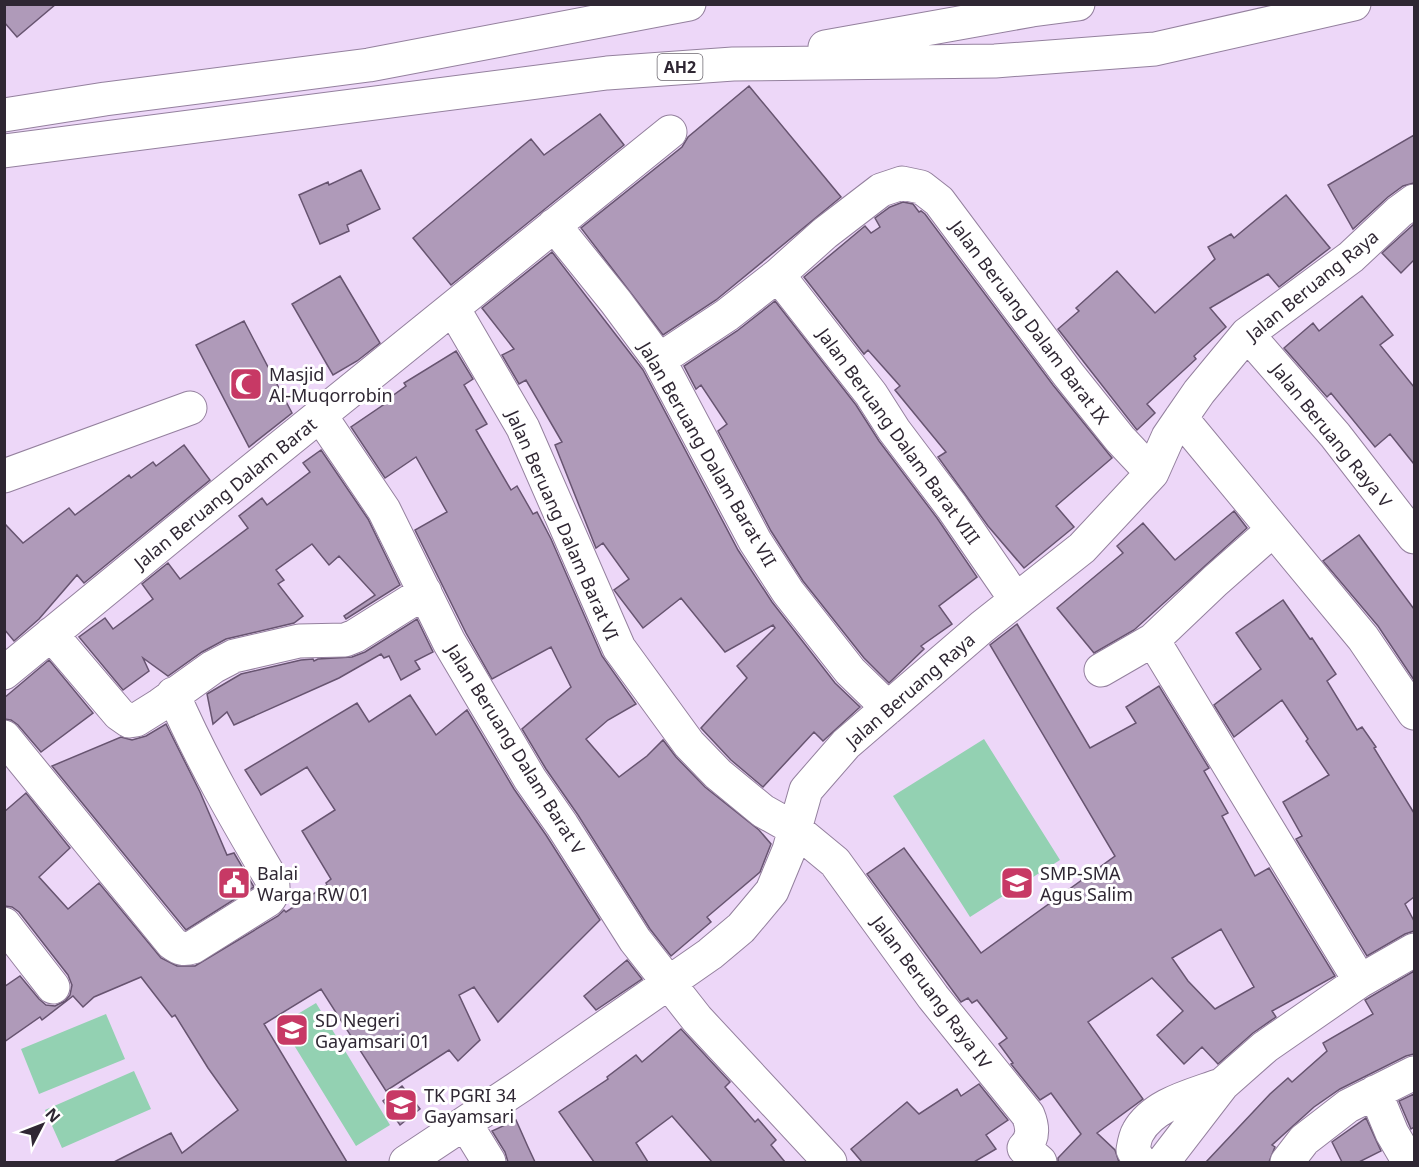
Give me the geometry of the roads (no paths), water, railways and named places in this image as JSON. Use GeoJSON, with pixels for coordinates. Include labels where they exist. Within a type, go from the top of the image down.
{"type":"FeatureCollection","features":[{"type":"Feature","properties":{"kind":"main road"},"geometry":{"type":"LineString","coordinates":[[4,115],[369,64],[689,4]]}},
{"type":"Feature","properties":{"kind":"main road","name":"AH2"},"geometry":{"type":"LineString","coordinates":[[733,64],[1032,10],[1078,4]]}},
{"type":"Feature","properties":{"kind":"main road","name":"AH2"},"geometry":{"type":"LineString","coordinates":[[4,151],[596,74],[733,64],[995,61],[1155,49],[1354,4]]}},
{"type":"Feature","properties":{"kind":"main road","name":"Jalan Beruang Dalam Barat"},"geometry":{"type":"LineString","coordinates":[[4,674],[670,132]]}},
{"type":"Feature","properties":{"kind":"main road","name":"Jalan Beruang Dalam Barat IX"},"geometry":{"type":"LineString","coordinates":[[778,275],[825,233],[881,190],[902,183],[921,187],[939,201],[1083,393],[1120,440],[1152,473]]}},
{"type":"Feature","properties":{"kind":"main road","name":"Jalan Beruang Raya"},"geometry":{"type":"LineString","coordinates":[[406,1162],[668,984],[741,928],[772,891],[789,850],[806,790],[846,744],[1016,600],[1082,548],[1152,473],[1168,437],[1199,392],[1247,334],[1351,257],[1414,201]]}},
{"type":"Feature","properties":{"kind":"main road","name":"Jalan Beruang Dalam Barat VII"},"geometry":{"type":"LineString","coordinates":[[554,225],[659,360],[755,541],[820,634],[850,671],[888,708]]}},
{"type":"Feature","properties":{"kind":"main road"},"geometry":{"type":"LineString","coordinates":[[659,360],[727,315],[778,275]]}},
{"type":"Feature","properties":{"kind":"main road","name":"Jalan Beruang Dalam Barat VIII"},"geometry":{"type":"LineString","coordinates":[[778,275],[871,394],[1016,600]]}},
{"type":"Feature","properties":{"kind":"main road","name":"Jalan Beruang Dalam Barat VI"},"geometry":{"type":"LineString","coordinates":[[453,308],[523,428],[619,648],[688,744],[718,774],[763,811],[795,829]]}},
{"type":"Feature","properties":{"kind":"main road","name":"Jalan Beruang Raya V"},"geometry":{"type":"LineString","coordinates":[[1247,334],[1335,435],[1414,537]]}},
{"type":"Feature","properties":{"kind":"main road"},"geometry":{"type":"LineString","coordinates":[[4,476],[190,408]]}},
{"type":"Feature","properties":{"kind":"main road","name":"Jalan Beruang Dalam Barat V"},"geometry":{"type":"LineString","coordinates":[[320,415],[384,510],[449,642],[530,779],[562,825],[634,940],[696,1019],[830,1162]]}},
{"type":"Feature","properties":{"kind":"main road"},"geometry":{"type":"LineString","coordinates":[[1181,418],[1363,638],[1414,713]]}},
{"type":"Feature","properties":{"kind":"main road"},"geometry":{"type":"LineString","coordinates":[[1101,670],[1153,640],[1273,530]]}},
{"type":"Feature","properties":{"kind":"main road"},"geometry":{"type":"LineString","coordinates":[[51,634],[129,721],[136,720],[213,667],[234,656],[299,641],[345,640],[356,636],[424,592]]}},
{"type":"Feature","properties":{"kind":"main road"},"geometry":{"type":"LineString","coordinates":[[1153,640],[1360,981]]}},
{"type":"Feature","properties":{"kind":"main road"},"geometry":{"type":"LineString","coordinates":[[4,737],[178,948],[185,950],[268,900],[273,894],[272,880],[219,789],[192,738],[173,694]]}},
{"type":"Feature","properties":{"kind":"main road","name":"Jalan Beruang Raya IV"},"geometry":{"type":"LineString","coordinates":[[795,829],[836,861],[933,997],[1028,1114],[1033,1126],[1024,1158]]}},
{"type":"Feature","properties":{"kind":"main road"},"geometry":{"type":"LineString","coordinates":[[4,924],[53,987]]}},
{"type":"Feature","properties":{"kind":"main road"},"geometry":{"type":"LineString","coordinates":[[1162,1162],[1223,1084],[1265,1047],[1360,981],[1414,950]]}},
{"type":"Feature","properties":{"kind":"main road"},"geometry":{"type":"LineString","coordinates":[[1287,1162],[1304,1140],[1348,1106],[1414,1072]]}},
{"type":"Feature","properties":{"kind":"main road"},"geometry":{"type":"LineString","coordinates":[[1140,1162],[1133,1150],[1138,1132],[1151,1116],[1178,1100],[1223,1084]]}},
{"type":"Feature","properties":{"kind":"main road"},"geometry":{"type":"LineString","coordinates":[[1375,1092],[1392,1132],[1409,1162]]}},
{"type":"Feature","properties":{"kind":"main road"},"geometry":{"type":"LineString","coordinates":[[465,1123],[489,1162]]}},
{"type":"Feature","properties":{"kind":"place","name":"Masjid Al-Muqorrobin"},"geometry":{"type":"Point","coordinates":[246,384]}},
{"type":"Feature","properties":{"kind":"place","name":"Balai Warga RW 01"},"geometry":{"type":"Point","coordinates":[234,883]}},
{"type":"Feature","properties":{"kind":"place","name":"SMP-SMA Agus Salim"},"geometry":{"type":"Point","coordinates":[1017,883]}},
{"type":"Feature","properties":{"kind":"place","name":"SD Negeri Gayamsari 01"},"geometry":{"type":"Point","coordinates":[292,1030]}},
{"type":"Feature","properties":{"kind":"place","name":"TK PGRI 34 Gayamsari"},"geometry":{"type":"Point","coordinates":[401,1105]}}]}
